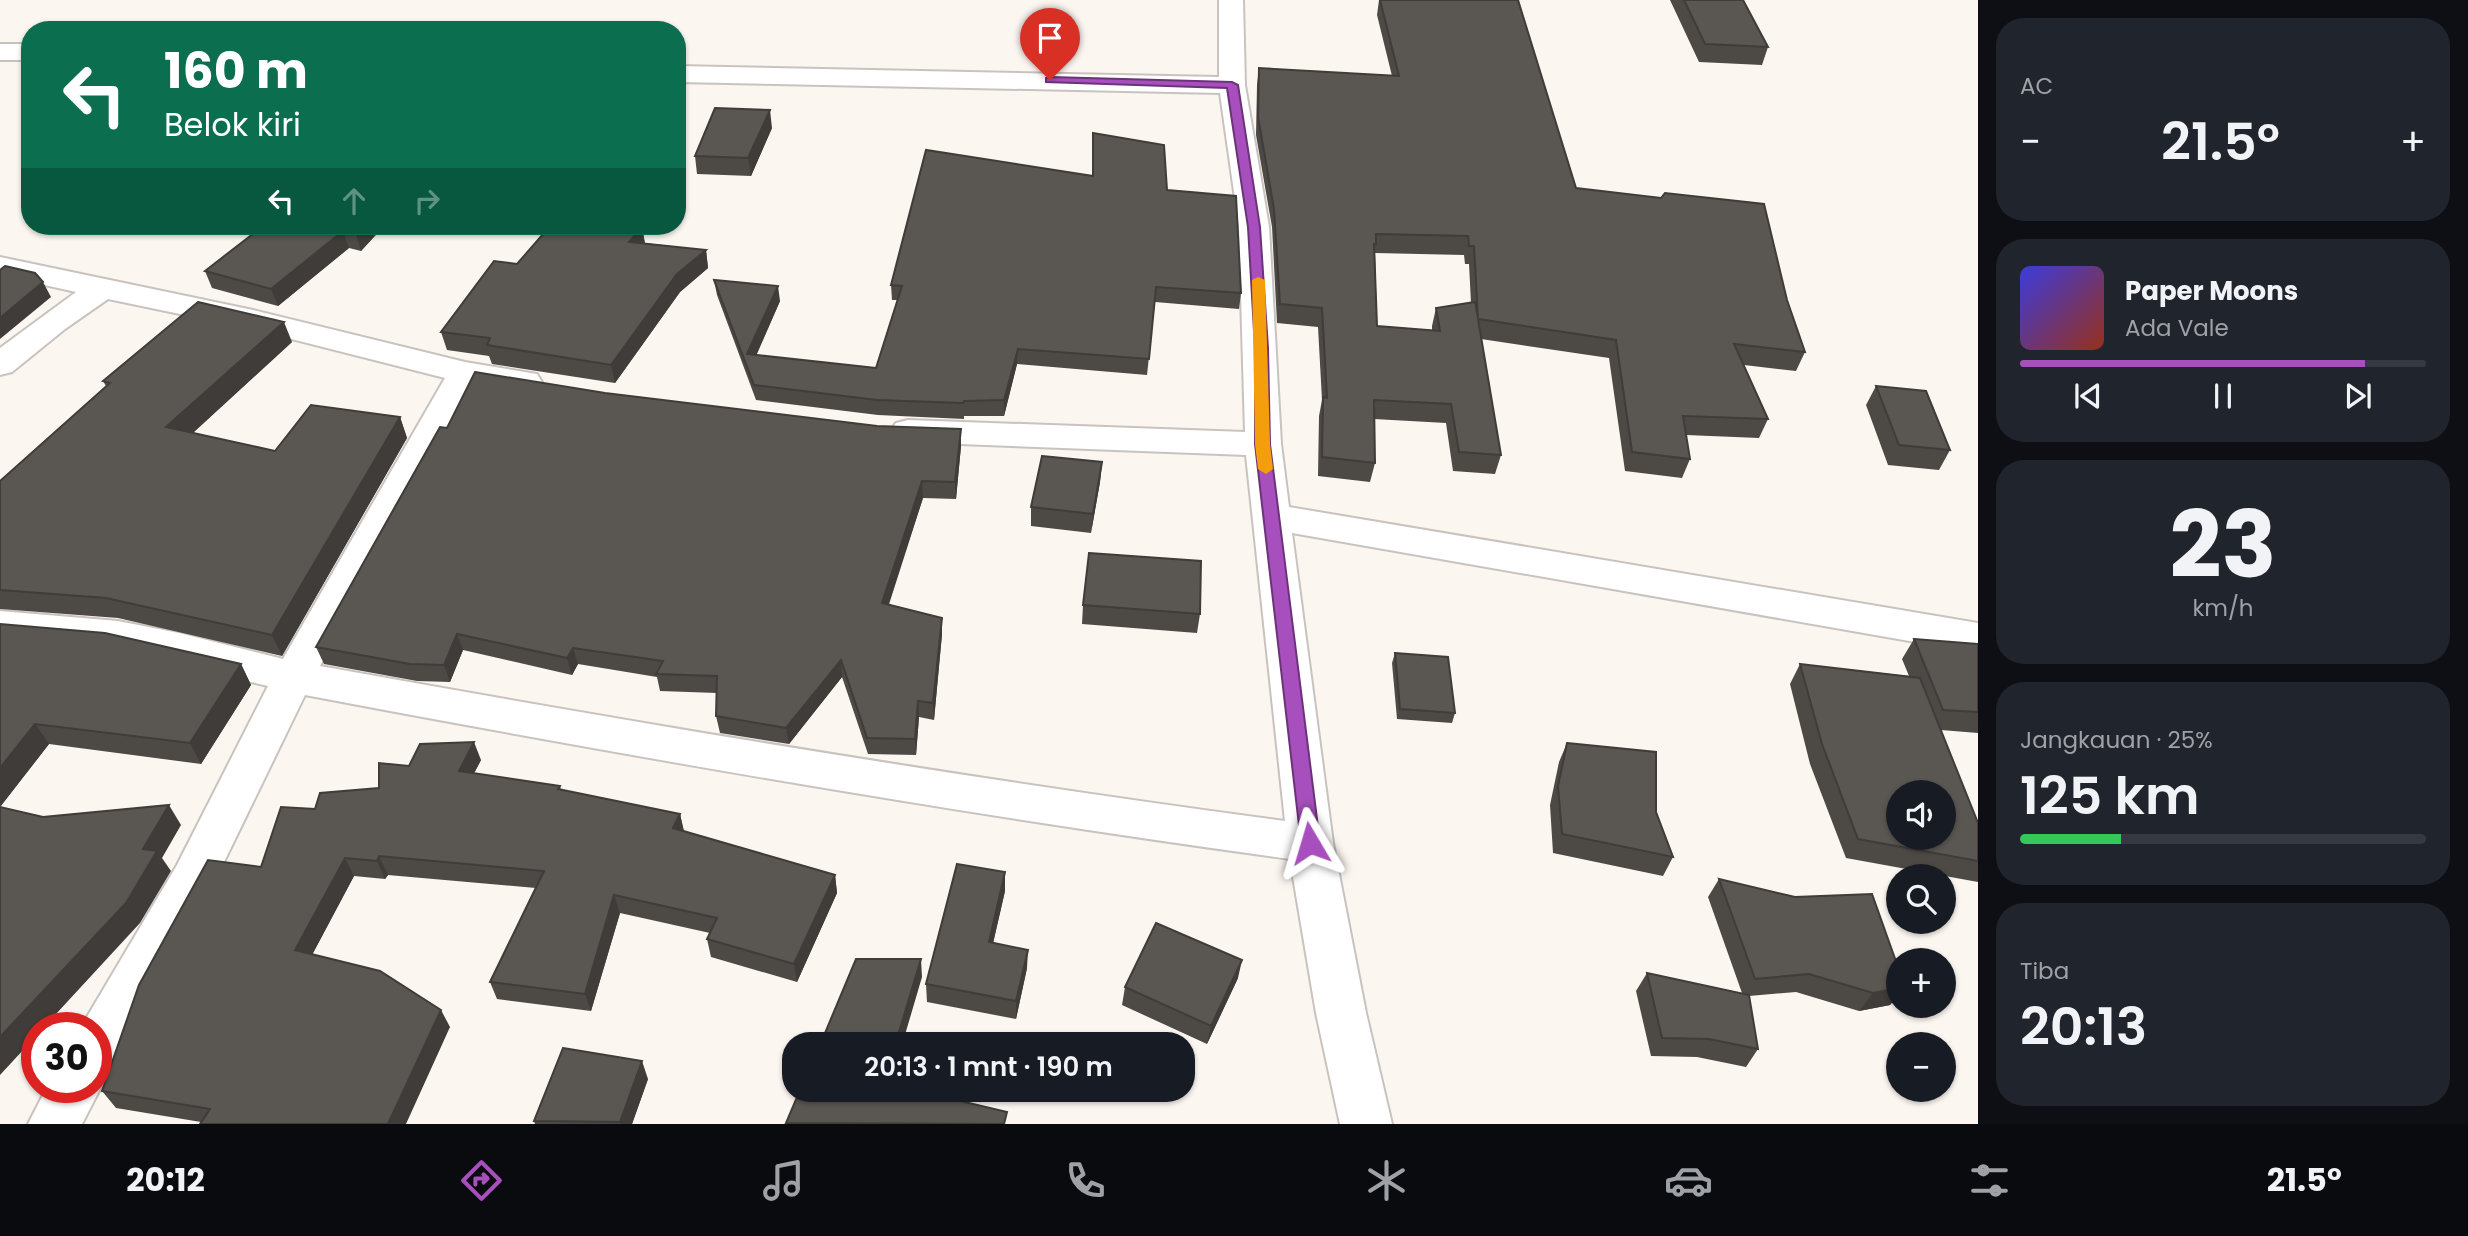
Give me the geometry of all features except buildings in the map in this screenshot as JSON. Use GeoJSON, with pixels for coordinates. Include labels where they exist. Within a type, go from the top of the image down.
{"type":"FeatureCollection","features":[{"type":"Feature","properties":{"kind":"street"},"geometry":{"type":"LineString","coordinates":[[1231,0],[1232,85],[1255,240],[1263,444],[1310,843],[1341,1013],[1366,1124]]}},
{"type":"Feature","properties":{"kind":"street"},"geometry":{"type":"LineString","coordinates":[[0,52],[21,52]]}},
{"type":"Feature","properties":{"kind":"street"},"geometry":{"type":"LineString","coordinates":[[686,74],[1232,85]]}},
{"type":"Feature","properties":{"kind":"street"},"geometry":{"type":"LineString","coordinates":[[0,266],[253,320],[465,373],[557,387]]}},
{"type":"Feature","properties":{"kind":"street"},"geometry":{"type":"LineString","coordinates":[[0,365],[53,322],[103,288]]}},
{"type":"Feature","properties":{"kind":"street"},"geometry":{"type":"LineString","coordinates":[[112,1021],[193,879],[293,677],[465,373]]}},
{"type":"Feature","properties":{"kind":"street"},"geometry":{"type":"LineString","coordinates":[[878,429],[1263,444]]}},
{"type":"Feature","properties":{"kind":"street"},"geometry":{"type":"LineString","coordinates":[[1272,517],[1978,638]]}},
{"type":"Feature","properties":{"kind":"street"},"geometry":{"type":"LineString","coordinates":[[0,626],[118,636],[170,646],[293,677],[568,728],[1131,819],[1310,843]]}},
{"type":"Feature","properties":{"kind":"street"},"geometry":{"type":"LineString","coordinates":[[54,1124],[66,1103]]}},
{"type":"Feature","properties":{"kind":"slow traffic"},"geometry":{"type":"LineString","coordinates":[[1258,280],[1266,469]]}},
{"type":"Feature","properties":{"kind":"route"},"geometry":{"type":"LineString","coordinates":[[1050,80],[1232,85],[1250,188],[1258,266],[1263,444],[1310,843]]}}]}
